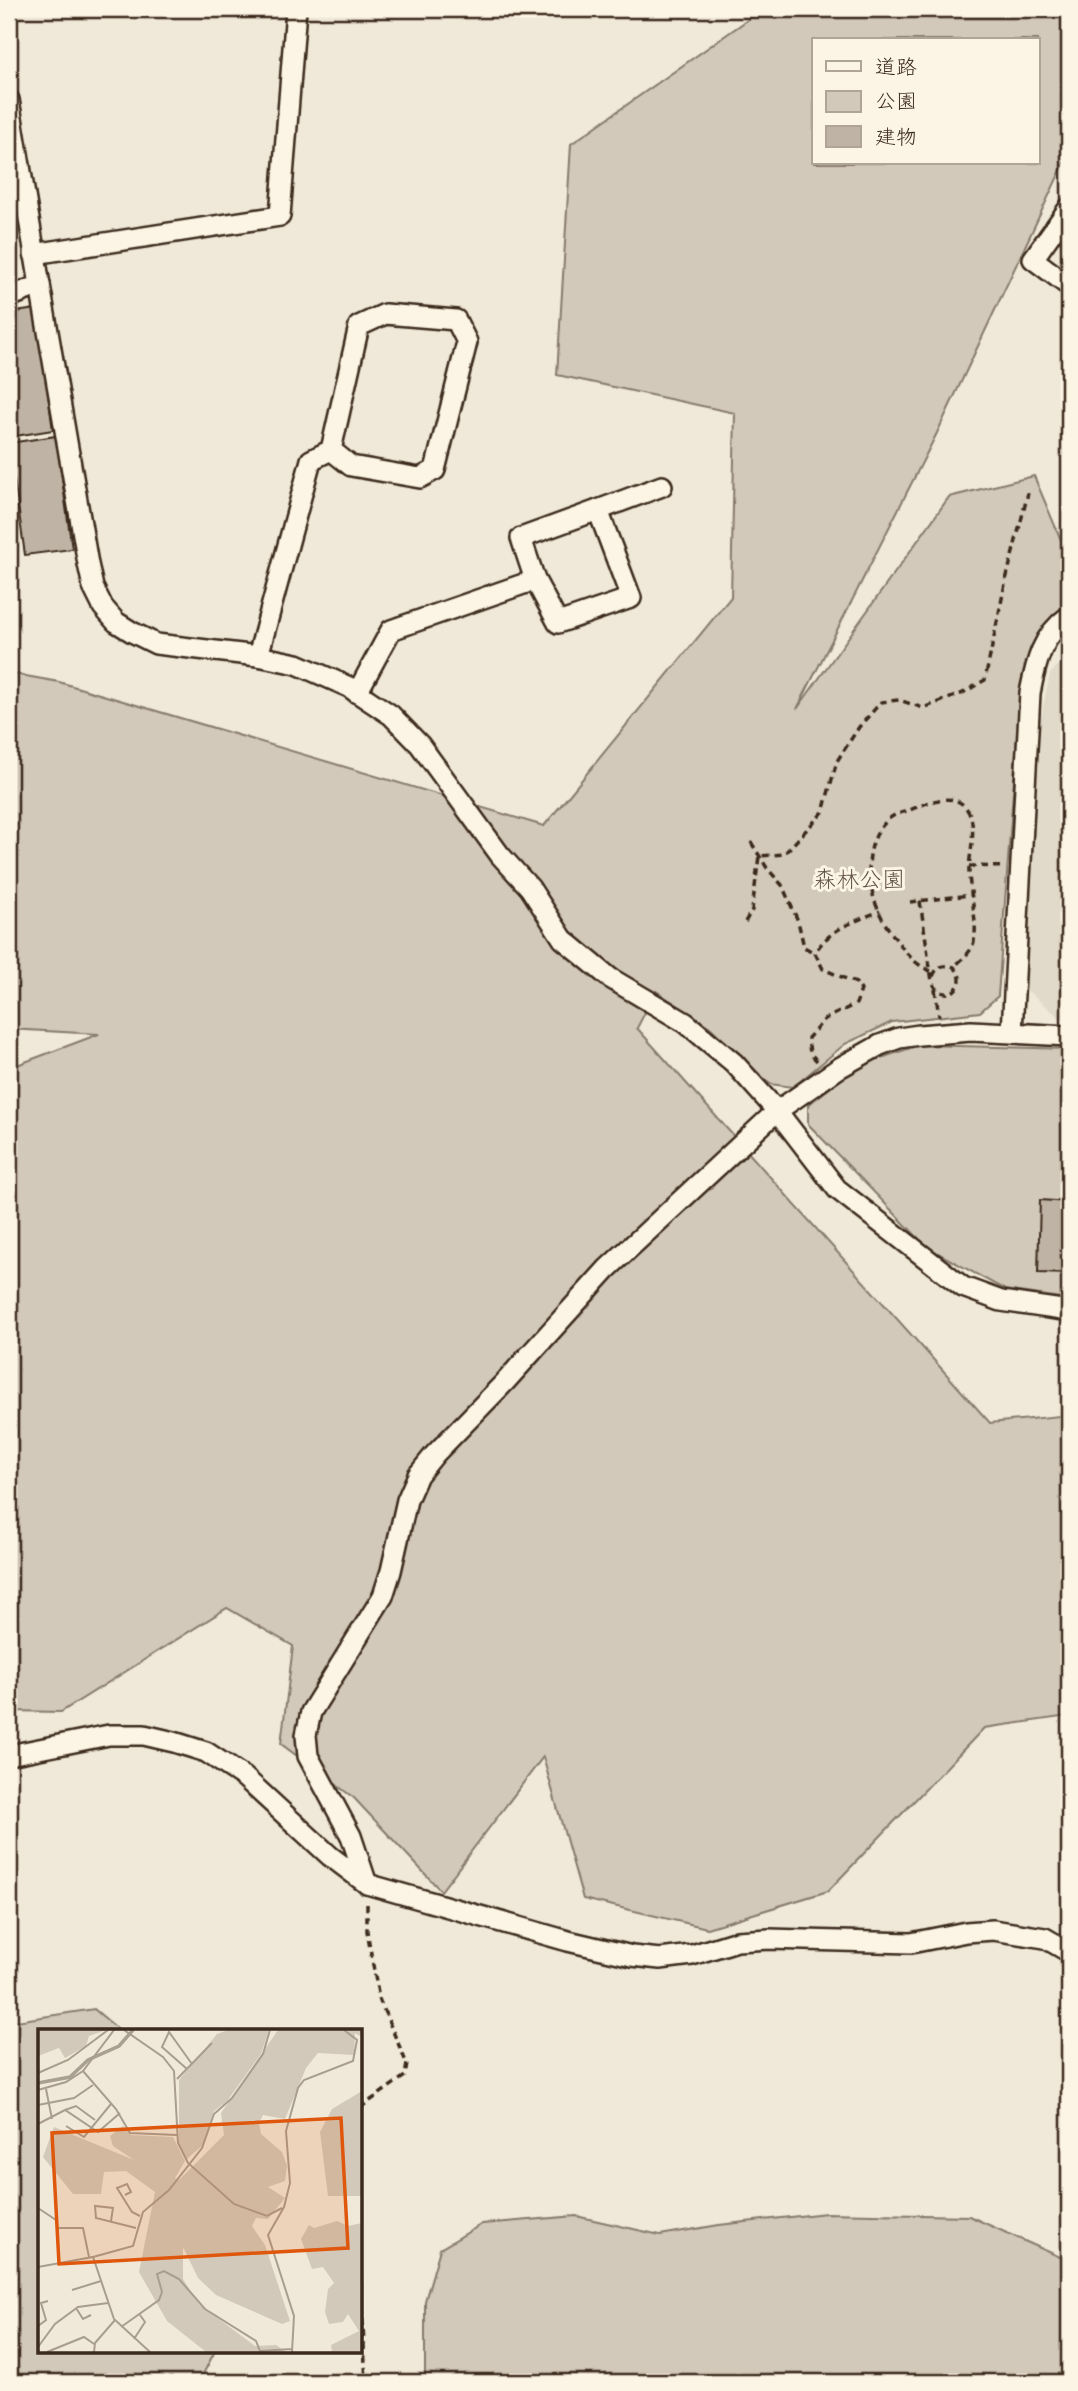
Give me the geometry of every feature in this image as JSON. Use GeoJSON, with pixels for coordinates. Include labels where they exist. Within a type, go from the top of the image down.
{"type":"FeatureCollection","features":[{"type":"Feature","properties":{"kind":"street"},"geometry":{"type":"LineString","coordinates":[[34,254],[279,216],[296,9]]}},
{"type":"Feature","properties":{"kind":"street"},"geometry":{"type":"LineString","coordinates":[[9,100],[88,564],[93,587],[103,607],[116,622],[156,644],[258,656],[297,664],[357,693],[391,715],[420,745],[500,855],[530,888],[562,939],[610,978],[686,1023],[734,1063],[777,1111],[837,1189],[963,1287],[1001,1301],[1069,1311]]}},
{"type":"Feature","properties":{"kind":"street"},"geometry":{"type":"LineString","coordinates":[[1069,208],[1033,259],[1069,286]]}},
{"type":"Feature","properties":{"kind":"street"},"geometry":{"type":"LineString","coordinates":[[9,296],[40,285]]}},
{"type":"Feature","properties":{"kind":"street"},"geometry":{"type":"LineString","coordinates":[[385,314],[456,320],[467,342],[435,470],[421,478],[351,466],[331,450],[359,326],[385,314]]}},
{"type":"Feature","properties":{"kind":"street"},"geometry":{"type":"LineString","coordinates":[[258,656],[311,460],[331,450]]}},
{"type":"Feature","properties":{"kind":"street"},"geometry":{"type":"LineString","coordinates":[[598,510],[631,598],[558,623],[535,580],[521,538],[662,486]]}},
{"type":"Feature","properties":{"kind":"street"},"geometry":{"type":"LineString","coordinates":[[357,693],[391,630],[535,580]]}},
{"type":"Feature","properties":{"kind":"street"},"geometry":{"type":"LineString","coordinates":[[1012,1032],[1030,693],[1045,640],[1069,617]]}},
{"type":"Feature","properties":{"kind":"street"},"geometry":{"type":"LineString","coordinates":[[367,1884],[351,1836],[308,1756],[306,1735],[312,1712],[383,1595],[407,1500],[418,1475],[435,1454],[541,1344],[607,1269],[777,1111],[828,1076],[861,1055],[899,1038],[941,1032],[1012,1032],[1069,1036]]}},
{"type":"Feature","properties":{"kind":"street"},"geometry":{"type":"LineString","coordinates":[[9,1755],[109,1735],[144,1735],[206,1752],[244,1777],[330,1856],[367,1884],[568,1941],[632,1956],[660,1959],[692,1955],[737,1941],[803,1938],[911,1943],[966,1932],[993,1930],[1045,1938],[1069,1952]]}},
{"type":"Feature","properties":{"kind":"path"},"geometry":{"type":"LineString","coordinates":[[759,856],[783,854],[823,812],[837,761],[859,727],[881,702],[899,700],[923,708],[961,694],[985,680],[1005,583],[1028,493]]}},
{"type":"Feature","properties":{"kind":"path"},"geometry":{"type":"LineString","coordinates":[[931,971],[922,967],[903,949],[885,925],[871,889],[869,870],[871,851],[879,833],[891,818],[943,798],[966,808],[972,824],[969,866],[975,938],[967,954],[954,967]]}},
{"type":"Feature","properties":{"kind":"path"},"geometry":{"type":"LineString","coordinates":[[751,842],[767,868],[782,885],[798,921],[804,947],[815,953],[823,968],[856,982],[861,990],[856,1004],[825,1020],[808,1038],[810,1053],[828,1076]]}},
{"type":"Feature","properties":{"kind":"path"},"geometry":{"type":"LineString","coordinates":[[745,922],[752,910],[759,856]]}},
{"type":"Feature","properties":{"kind":"path"},"geometry":{"type":"LineString","coordinates":[[969,866],[1021,867]]}},
{"type":"Feature","properties":{"kind":"path"},"geometry":{"type":"LineString","coordinates":[[910,902],[970,895]]}},
{"type":"Feature","properties":{"kind":"path"},"geometry":{"type":"LineString","coordinates":[[920,901],[941,1032]]}},
{"type":"Feature","properties":{"kind":"path"},"geometry":{"type":"LineString","coordinates":[[815,953],[822,940],[840,928],[880,911]]}},
{"type":"Feature","properties":{"kind":"path"},"geometry":{"type":"LineString","coordinates":[[932,981],[937,969],[948,965],[954,967],[961,978],[957,989],[945,993],[935,987]]}},
{"type":"Feature","properties":{"kind":"path"},"geometry":{"type":"LineString","coordinates":[[362,2107],[405,2076],[407,2064],[379,1998],[367,1931],[367,1884]]}},
{"type":"Feature","properties":{"kind":"path"},"geometry":{"type":"LineString","coordinates":[[362,2308],[366,2382]]}},
{"type":"Feature","properties":{"kind":"shaded area"},"geometry":{"type":"Polygon","coordinates":[[[1069,653],[1069,1019],[1060,1018],[1024,988],[1039,726],[1050,674],[1069,653]]]}},
{"type":"Feature","properties":{"kind":"green space","name":"森林公園"},"geometry":{"type":"Polygon","coordinates":[[[763,9],[1069,9],[1069,153],[937,433],[797,709],[949,497],[1034,476],[1061,540],[1069,549],[1069,605],[1037,639],[1021,683],[998,996],[980,1012],[892,1022],[845,1044],[793,1087],[770,1084],[710,1027],[656,991],[637,1028],[990,1423],[1069,1415],[1069,1716],[984,1728],[828,1891],[707,1928],[583,1899],[543,1757],[441,1891],[354,1798],[281,1744],[293,1646],[227,1608],[61,1712],[9,1711],[9,1068],[99,1034],[9,1029],[9,673],[59,682],[544,826],[731,597],[735,413],[557,375],[571,144],[763,9]]]}},
{"type":"Feature","properties":{"kind":"green space"},"geometry":{"type":"Polygon","coordinates":[[[919,1045],[1069,1049],[1069,1299],[1005,1290],[927,1247],[808,1124],[808,1105],[858,1066],[919,1045]]]}},
{"type":"Feature","properties":{"kind":"green space"},"geometry":{"type":"Polygon","coordinates":[[[94,2009],[118,2029],[38,2029],[38,2352],[214,2352],[199,2382],[9,2382],[9,2022],[94,2009]]]}},
{"type":"Feature","properties":{"kind":"green space"},"geometry":{"type":"Polygon","coordinates":[[[826,2213],[969,2216],[1069,2261],[1069,2382],[425,2382],[425,2301],[440,2249],[482,2224],[576,2216],[660,2235],[719,2225],[826,2213]]]}},
{"type":"Feature","properties":{"kind":"building"},"geometry":{"type":"Polygon","coordinates":[[[36,309],[53,430],[9,437],[9,313],[36,309]]]}},
{"type":"Feature","properties":{"kind":"building"},"geometry":{"type":"Polygon","coordinates":[[[56,436],[72,549],[25,555],[9,443],[56,436]]]}},
{"type":"Feature","properties":{"kind":"building"},"geometry":{"type":"Polygon","coordinates":[[[1040,1200],[1069,1202],[1069,1274],[1038,1273],[1040,1200]]]}}]}
